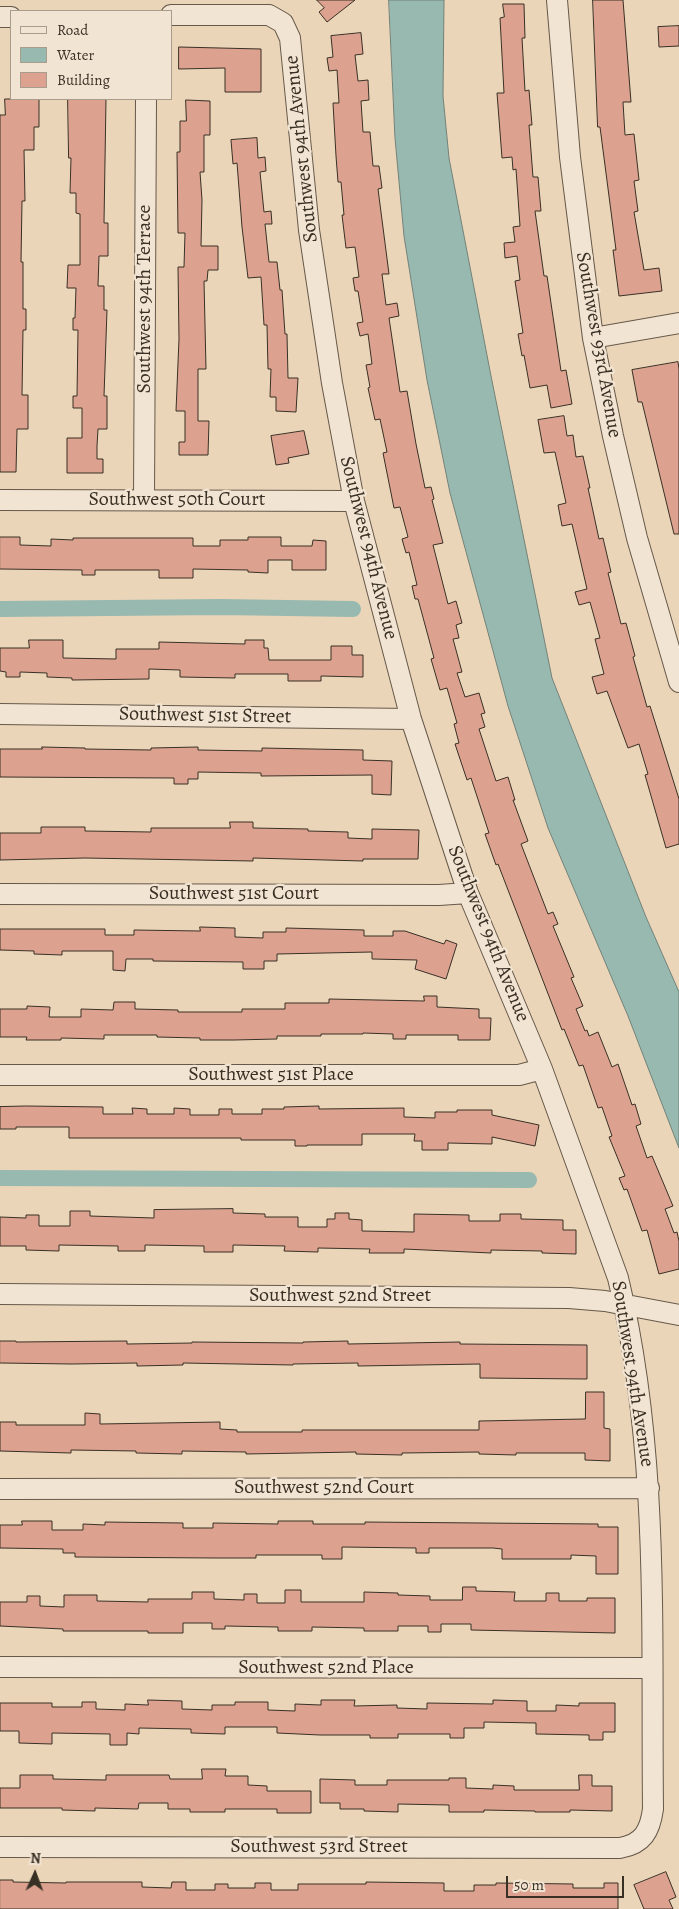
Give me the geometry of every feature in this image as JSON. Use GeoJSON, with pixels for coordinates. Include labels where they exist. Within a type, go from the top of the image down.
{"type":"FeatureCollection","features":[{"type":"Feature","properties":{"kind":"street","name":"Southwest 93rd Avenue"},"geometry":{"type":"LineString","coordinates":[[557,0],[570,157],[593,338],[613,436],[637,538],[679,682]]}},
{"type":"Feature","properties":{"kind":"street","name":"Southwest 94th Avenue"},"geometry":{"type":"LineString","coordinates":[[172,15],[260,14],[276,18],[283,23],[290,38],[298,134],[310,236],[332,383],[354,501],[410,719],[468,893],[542,1068],[618,1278],[624,1304],[644,1431],[652,1544],[653,1809],[648,1828],[638,1842]]}},
{"type":"Feature","properties":{"kind":"street","name":"Southwest 94th Terrace"},"geometry":{"type":"LineString","coordinates":[[144,499],[146,100]]}},
{"type":"Feature","properties":{"kind":"street"},"geometry":{"type":"LineString","coordinates":[[593,338],[679,323]]}},
{"type":"Feature","properties":{"kind":"street","name":"Southwest 50th Court"},"geometry":{"type":"LineString","coordinates":[[0,500],[354,501]]}},
{"type":"Feature","properties":{"kind":"street","name":"Southwest 51st Street"},"geometry":{"type":"LineString","coordinates":[[0,714],[410,719]]}},
{"type":"Feature","properties":{"kind":"street","name":"Southwest 51st Court"},"geometry":{"type":"LineString","coordinates":[[0,894],[439,895],[468,893]]}},
{"type":"Feature","properties":{"kind":"street","name":"Southwest 51st Place"},"geometry":{"type":"LineString","coordinates":[[0,1075],[519,1075],[542,1068]]}},
{"type":"Feature","properties":{"kind":"street","name":"Southwest 52nd Street"},"geometry":{"type":"LineString","coordinates":[[0,1294],[570,1298],[605,1300],[679,1315]]}},
{"type":"Feature","properties":{"kind":"street","name":"Southwest 52nd Court"},"geometry":{"type":"LineString","coordinates":[[0,1488],[649,1488]]}},
{"type":"Feature","properties":{"kind":"street","name":"Southwest 52nd Place"},"geometry":{"type":"LineString","coordinates":[[0,1667],[652,1668]]}},
{"type":"Feature","properties":{"kind":"street","name":"Southwest 53rd Street"},"geometry":{"type":"LineString","coordinates":[[0,1847],[620,1848],[631,1846],[638,1842]]}},
{"type":"Feature","properties":{"kind":"water"},"geometry":{"type":"Polygon","coordinates":[[[389,0],[444,0],[443,96],[449,158],[552,678],[646,917],[679,992],[679,1148],[628,1016],[548,828],[508,706],[450,493],[427,380],[404,236],[395,138],[389,0]]]}},
{"type":"Feature","properties":{"kind":"building"},"geometry":{"type":"Polygon","coordinates":[[[317,0],[355,0],[327,22],[319,12],[324,8],[317,0]]]}},
{"type":"Feature","properties":{"kind":"building"},"geometry":{"type":"Polygon","coordinates":[[[593,0],[623,0],[631,102],[623,102],[625,135],[634,134],[639,180],[634,181],[638,211],[634,212],[644,270],[659,268],[662,291],[619,296],[613,250],[616,250],[600,127],[598,127],[593,0]]]}},
{"type":"Feature","properties":{"kind":"building"},"geometry":{"type":"Polygon","coordinates":[[[503,4],[524,4],[525,38],[522,38],[525,91],[529,90],[532,125],[529,125],[533,177],[538,177],[541,211],[535,211],[544,276],[547,276],[561,371],[566,370],[572,404],[551,408],[547,385],[530,388],[518,334],[523,333],[515,281],[520,280],[517,256],[505,258],[504,243],[515,242],[513,227],[520,226],[516,169],[513,170],[512,157],[502,158],[497,93],[504,93],[500,18],[504,17],[503,4]]]}},
{"type":"Feature","properties":{"kind":"building"},"geometry":{"type":"Polygon","coordinates":[[[679,26],[679,46],[659,47],[658,27],[679,26]]]}},
{"type":"Feature","properties":{"kind":"building"},"geometry":{"type":"Polygon","coordinates":[[[361,33],[363,54],[355,55],[358,81],[368,80],[369,100],[361,101],[363,132],[370,132],[373,166],[379,166],[382,188],[378,189],[389,274],[382,274],[386,305],[397,303],[399,316],[389,318],[400,392],[407,391],[425,488],[431,487],[434,499],[432,500],[443,543],[433,545],[448,604],[456,601],[462,623],[456,625],[459,638],[453,639],[462,672],[457,673],[465,697],[479,693],[485,713],[481,714],[485,727],[479,729],[496,781],[508,777],[515,800],[513,800],[528,841],[521,844],[548,914],[553,912],[558,924],[553,926],[574,977],[571,978],[583,1006],[576,1009],[589,1036],[598,1032],[612,1067],[618,1064],[632,1105],[635,1104],[641,1124],[636,1126],[647,1158],[652,1156],[673,1206],[665,1209],[674,1233],[677,1232],[679,1241],[679,1269],[659,1274],[647,1230],[642,1231],[627,1189],[624,1190],[619,1178],[625,1176],[609,1137],[612,1136],[602,1107],[598,1108],[583,1065],[579,1066],[564,1029],[562,1030],[498,864],[496,865],[485,834],[489,833],[471,778],[467,780],[455,744],[459,743],[454,724],[457,723],[447,688],[440,690],[431,659],[434,658],[418,599],[415,599],[412,586],[417,585],[409,552],[406,553],[402,539],[408,537],[400,507],[394,508],[383,453],[387,452],[380,419],[375,420],[368,388],[370,387],[366,365],[372,364],[368,334],[360,336],[357,323],[363,322],[358,291],[355,291],[353,278],[359,277],[355,247],[346,248],[341,182],[338,182],[333,103],[339,103],[337,70],[329,71],[327,58],[333,57],[331,36],[361,33]]]}},
{"type":"Feature","properties":{"kind":"building"},"geometry":{"type":"Polygon","coordinates":[[[179,47],[261,49],[261,92],[225,92],[225,68],[179,69],[179,47]]]}},
{"type":"Feature","properties":{"kind":"building"},"geometry":{"type":"Polygon","coordinates":[[[5,99],[39,100],[39,127],[34,127],[34,150],[24,150],[25,201],[22,201],[21,262],[23,262],[23,309],[26,309],[26,330],[23,330],[22,395],[28,395],[28,429],[17,429],[16,472],[0,472],[0,115],[5,115],[5,99]]]}},
{"type":"Feature","properties":{"kind":"building"},"geometry":{"type":"Polygon","coordinates":[[[68,100],[106,100],[104,223],[108,223],[108,256],[99,256],[98,286],[104,286],[104,310],[107,310],[104,396],[107,396],[107,429],[98,429],[97,446],[97,459],[103,459],[103,473],[67,473],[67,438],[82,438],[82,408],[73,408],[73,396],[77,396],[78,330],[73,330],[76,288],[67,288],[68,265],[80,265],[80,214],[76,213],[76,193],[70,193],[71,158],[69,158],[68,100]]]}},
{"type":"Feature","properties":{"kind":"building"},"geometry":{"type":"Polygon","coordinates":[[[186,100],[210,101],[210,135],[204,135],[204,172],[200,172],[202,200],[201,246],[218,246],[218,270],[208,270],[207,281],[204,281],[206,369],[198,369],[198,421],[209,421],[208,455],[179,455],[179,442],[185,442],[185,411],[176,411],[179,339],[178,267],[184,267],[185,233],[178,233],[177,152],[180,152],[180,121],[186,121],[186,100]]]}},
{"type":"Feature","properties":{"kind":"building"},"geometry":{"type":"Polygon","coordinates":[[[257,138],[258,158],[265,157],[266,171],[260,172],[264,212],[271,211],[272,224],[265,224],[269,262],[277,262],[280,290],[282,290],[285,334],[287,334],[288,378],[298,378],[296,412],[276,411],[276,397],[270,397],[271,369],[268,369],[267,325],[264,325],[261,277],[248,278],[237,163],[233,164],[231,140],[257,138]]]}},
{"type":"Feature","properties":{"kind":"building"},"geometry":{"type":"Polygon","coordinates":[[[678,362],[679,534],[674,534],[642,402],[638,402],[632,370],[678,362]]]}},
{"type":"Feature","properties":{"kind":"building"},"geometry":{"type":"Polygon","coordinates":[[[564,416],[567,436],[573,435],[576,457],[583,456],[599,539],[603,538],[611,572],[608,573],[621,624],[626,623],[647,707],[650,706],[679,799],[679,844],[666,848],[645,775],[648,774],[639,744],[628,748],[607,691],[597,694],[592,677],[604,674],[595,639],[600,638],[590,602],[579,605],[575,592],[587,589],[572,524],[562,526],[558,505],[566,503],[555,452],[544,453],[538,420],[564,416]]]}},
{"type":"Feature","properties":{"kind":"building"},"geometry":{"type":"Polygon","coordinates":[[[304,431],[309,454],[288,458],[289,463],[276,465],[271,436],[304,431]]]}},
{"type":"Feature","properties":{"kind":"building"},"geometry":{"type":"Polygon","coordinates":[[[0,537],[20,537],[20,545],[51,546],[51,539],[73,540],[73,538],[193,538],[193,546],[220,546],[220,540],[248,540],[248,537],[281,537],[281,546],[312,546],[313,540],[326,541],[326,570],[292,570],[292,560],[268,560],[268,573],[248,572],[248,570],[193,569],[193,578],[159,578],[159,570],[95,570],[95,575],[82,575],[82,570],[0,569],[0,537]]]}},
{"type":"Feature","properties":{"kind":"building"},"geometry":{"type":"Polygon","coordinates":[[[29,640],[63,640],[63,658],[116,659],[116,649],[159,649],[159,642],[245,644],[245,640],[264,640],[264,648],[268,648],[269,660],[331,660],[331,646],[352,646],[352,655],[363,655],[363,677],[321,676],[321,681],[288,681],[288,674],[235,674],[235,678],[180,677],[180,670],[149,669],[149,679],[72,680],[72,678],[47,677],[47,673],[20,672],[20,677],[6,677],[6,672],[0,671],[0,648],[29,648],[29,640]]]}},
{"type":"Feature","properties":{"kind":"building"},"geometry":{"type":"Polygon","coordinates":[[[42,747],[151,750],[151,748],[198,747],[198,750],[262,751],[262,748],[363,750],[363,760],[392,761],[391,795],[372,794],[372,775],[261,776],[261,773],[198,772],[198,779],[188,779],[188,784],[174,784],[174,778],[0,777],[0,749],[42,749],[42,747]]]}},
{"type":"Feature","properties":{"kind":"building"},"geometry":{"type":"Polygon","coordinates":[[[230,822],[253,822],[253,828],[348,832],[348,838],[372,839],[372,829],[419,830],[418,859],[363,859],[363,861],[253,858],[253,861],[85,858],[0,860],[0,833],[41,833],[41,827],[85,827],[85,831],[151,832],[151,828],[230,828],[230,822]]]}},
{"type":"Feature","properties":{"kind":"building"},"geometry":{"type":"Polygon","coordinates":[[[200,927],[235,928],[235,937],[263,938],[263,932],[286,932],[286,928],[364,930],[364,936],[393,936],[393,931],[405,931],[444,944],[446,940],[457,944],[446,979],[415,969],[417,960],[372,959],[372,952],[277,954],[277,961],[264,961],[264,969],[243,969],[243,962],[126,959],[125,971],[113,970],[113,951],[62,951],[62,955],[34,954],[34,951],[0,950],[0,929],[105,929],[105,935],[134,935],[134,930],[200,931],[200,927]]]}},
{"type":"Feature","properties":{"kind":"building"},"geometry":{"type":"Polygon","coordinates":[[[424,996],[437,996],[437,1007],[479,1009],[479,1018],[491,1018],[490,1040],[458,1040],[458,1035],[406,1035],[406,1039],[393,1039],[393,1034],[363,1033],[321,1034],[321,1036],[277,1036],[277,1039],[234,1040],[200,1040],[200,1038],[157,1037],[157,1035],[104,1035],[104,1039],[61,1038],[61,1040],[26,1040],[27,1037],[0,1037],[0,1009],[27,1009],[27,1006],[50,1007],[49,1017],[81,1017],[81,1009],[113,1010],[114,1002],[135,1002],[135,1009],[178,1010],[178,1012],[242,1012],[242,1009],[285,1009],[285,1003],[329,1003],[329,999],[424,1001],[424,996]]]}},
{"type":"Feature","properties":{"kind":"building"},"geometry":{"type":"Polygon","coordinates":[[[319,1106],[319,1109],[404,1108],[404,1117],[435,1118],[435,1112],[492,1110],[492,1115],[539,1125],[535,1146],[492,1137],[492,1144],[448,1143],[448,1150],[422,1150],[422,1141],[414,1141],[415,1134],[362,1134],[362,1145],[295,1146],[295,1140],[241,1140],[241,1138],[69,1138],[69,1127],[16,1127],[16,1129],[0,1129],[0,1107],[103,1107],[103,1114],[133,1114],[132,1108],[147,1109],[147,1114],[174,1114],[174,1108],[190,1109],[190,1115],[219,1115],[219,1109],[232,1109],[232,1114],[262,1114],[262,1109],[284,1109],[284,1107],[319,1106]]]}},
{"type":"Feature","properties":{"kind":"building"},"geometry":{"type":"Polygon","coordinates":[[[233,1209],[233,1213],[265,1214],[265,1217],[298,1217],[298,1227],[327,1227],[327,1219],[335,1219],[335,1213],[349,1213],[349,1219],[362,1220],[362,1231],[414,1232],[414,1214],[469,1215],[469,1221],[500,1221],[500,1214],[521,1214],[521,1219],[563,1220],[563,1230],[576,1230],[576,1254],[542,1253],[542,1251],[491,1250],[491,1253],[404,1249],[404,1253],[369,1253],[370,1249],[318,1248],[318,1252],[284,1251],[285,1246],[233,1245],[233,1252],[204,1252],[204,1246],[145,1245],[145,1251],[118,1251],[118,1246],[59,1245],[59,1251],[26,1250],[26,1246],[0,1246],[0,1217],[26,1218],[26,1215],[39,1215],[39,1226],[70,1226],[70,1211],[90,1211],[90,1216],[154,1218],[154,1210],[233,1209]]]}},
{"type":"Feature","properties":{"kind":"building"},"geometry":{"type":"Polygon","coordinates":[[[0,1341],[127,1341],[127,1344],[348,1341],[348,1344],[460,1342],[460,1344],[587,1345],[587,1379],[480,1378],[480,1364],[358,1366],[358,1363],[293,1365],[183,1363],[183,1365],[137,1366],[137,1363],[0,1363],[0,1341]]]}},
{"type":"Feature","properties":{"kind":"building"},"geometry":{"type":"Polygon","coordinates":[[[586,1392],[604,1392],[604,1428],[610,1429],[610,1461],[585,1460],[585,1453],[516,1453],[516,1455],[479,1454],[479,1452],[402,1453],[402,1455],[356,1454],[356,1452],[246,1454],[246,1452],[182,1451],[182,1454],[136,1453],[136,1451],[71,1450],[71,1453],[0,1451],[0,1422],[16,1422],[16,1425],[85,1425],[85,1413],[100,1414],[100,1424],[220,1422],[220,1429],[237,1430],[237,1432],[479,1430],[479,1421],[585,1419],[586,1392]]]}},
{"type":"Feature","properties":{"kind":"building"},"geometry":{"type":"Polygon","coordinates":[[[22,1521],[52,1521],[52,1530],[83,1530],[83,1524],[105,1525],[105,1522],[183,1523],[183,1528],[213,1528],[213,1523],[278,1524],[278,1521],[313,1521],[313,1524],[365,1524],[365,1522],[598,1524],[598,1527],[618,1527],[618,1574],[596,1574],[596,1556],[571,1555],[571,1559],[502,1559],[502,1549],[493,1548],[429,1548],[429,1553],[416,1553],[416,1548],[342,1547],[342,1559],[322,1559],[322,1555],[256,1555],[256,1558],[75,1557],[75,1553],[63,1553],[63,1549],[0,1548],[0,1525],[22,1525],[22,1521]]]}},
{"type":"Feature","properties":{"kind":"building"},"geometry":{"type":"Polygon","coordinates":[[[463,1587],[476,1587],[476,1591],[515,1592],[514,1601],[546,1601],[546,1593],[559,1593],[559,1601],[615,1598],[615,1633],[471,1630],[471,1624],[441,1624],[441,1632],[428,1632],[428,1626],[398,1626],[398,1631],[364,1631],[364,1628],[312,1627],[312,1631],[278,1631],[278,1627],[225,1626],[225,1629],[212,1629],[212,1623],[183,1623],[183,1633],[63,1631],[63,1629],[0,1626],[0,1602],[27,1602],[27,1596],[40,1596],[40,1606],[64,1607],[64,1595],[97,1595],[97,1601],[148,1602],[148,1599],[192,1599],[192,1592],[214,1592],[214,1599],[244,1600],[244,1594],[257,1594],[257,1603],[285,1603],[285,1590],[301,1590],[301,1602],[364,1602],[364,1592],[430,1596],[430,1600],[462,1600],[463,1587]]]}},
{"type":"Feature","properties":{"kind":"building"},"geometry":{"type":"Polygon","coordinates":[[[148,1700],[182,1701],[182,1709],[212,1710],[212,1705],[235,1705],[235,1702],[268,1702],[268,1710],[295,1711],[295,1704],[321,1705],[321,1700],[355,1700],[354,1706],[397,1705],[397,1708],[427,1709],[427,1703],[493,1704],[493,1700],[527,1701],[527,1711],[556,1711],[556,1705],[579,1706],[579,1703],[615,1703],[615,1732],[603,1732],[603,1740],[589,1740],[589,1735],[536,1734],[536,1723],[484,1722],[484,1728],[464,1728],[464,1738],[450,1738],[450,1734],[398,1734],[398,1738],[370,1738],[370,1735],[277,1733],[277,1727],[225,1727],[225,1734],[191,1733],[191,1729],[139,1728],[139,1734],[127,1733],[127,1745],[110,1745],[110,1734],[52,1733],[52,1744],[19,1743],[19,1731],[0,1731],[0,1703],[52,1703],[52,1707],[82,1707],[82,1702],[96,1702],[96,1709],[125,1710],[125,1704],[148,1705],[148,1700]]]}},
{"type":"Feature","properties":{"kind":"building"},"geometry":{"type":"Polygon","coordinates":[[[202,1769],[226,1769],[225,1776],[248,1776],[248,1785],[267,1786],[267,1791],[311,1791],[311,1813],[277,1813],[277,1809],[225,1809],[225,1812],[190,1812],[190,1809],[168,1809],[168,1803],[139,1803],[138,1809],[95,1808],[95,1811],[62,1810],[62,1808],[0,1808],[0,1788],[20,1788],[20,1775],[53,1775],[53,1779],[106,1780],[106,1775],[169,1775],[170,1779],[202,1779],[202,1769]]]}},
{"type":"Feature","properties":{"kind":"building"},"geometry":{"type":"Polygon","coordinates":[[[579,1775],[592,1775],[592,1786],[612,1786],[612,1811],[570,1810],[570,1812],[535,1812],[484,1810],[484,1812],[449,1812],[449,1805],[398,1804],[398,1812],[340,1809],[340,1803],[320,1803],[320,1779],[355,1780],[355,1785],[387,1785],[387,1780],[449,1780],[449,1778],[466,1778],[466,1788],[493,1789],[493,1785],[514,1786],[514,1790],[579,1790],[579,1775]]]}},
{"type":"Feature","properties":{"kind":"building"},"geometry":{"type":"Polygon","coordinates":[[[666,1872],[676,1897],[669,1900],[673,1909],[644,1909],[634,1885],[666,1872]]]}},
{"type":"Feature","properties":{"kind":"building"},"geometry":{"type":"Polygon","coordinates":[[[0,1880],[66,1883],[142,1882],[142,1887],[171,1888],[172,1882],[186,1882],[186,1890],[215,1890],[215,1884],[228,1884],[228,1888],[255,1888],[255,1883],[271,1883],[271,1890],[298,1890],[298,1884],[366,1884],[366,1882],[444,1883],[444,1891],[474,1891],[474,1885],[496,1885],[496,1883],[573,1884],[573,1888],[604,1888],[604,1883],[618,1883],[618,1909],[0,1909],[0,1880]]]}},
{"type":"Feature","properties":{"kind":"waterway"},"geometry":{"type":"LineString","coordinates":[[0,609],[221,607],[353,609]]}},
{"type":"Feature","properties":{"kind":"waterway"},"geometry":{"type":"LineString","coordinates":[[0,1178],[529,1180]]}}]}
